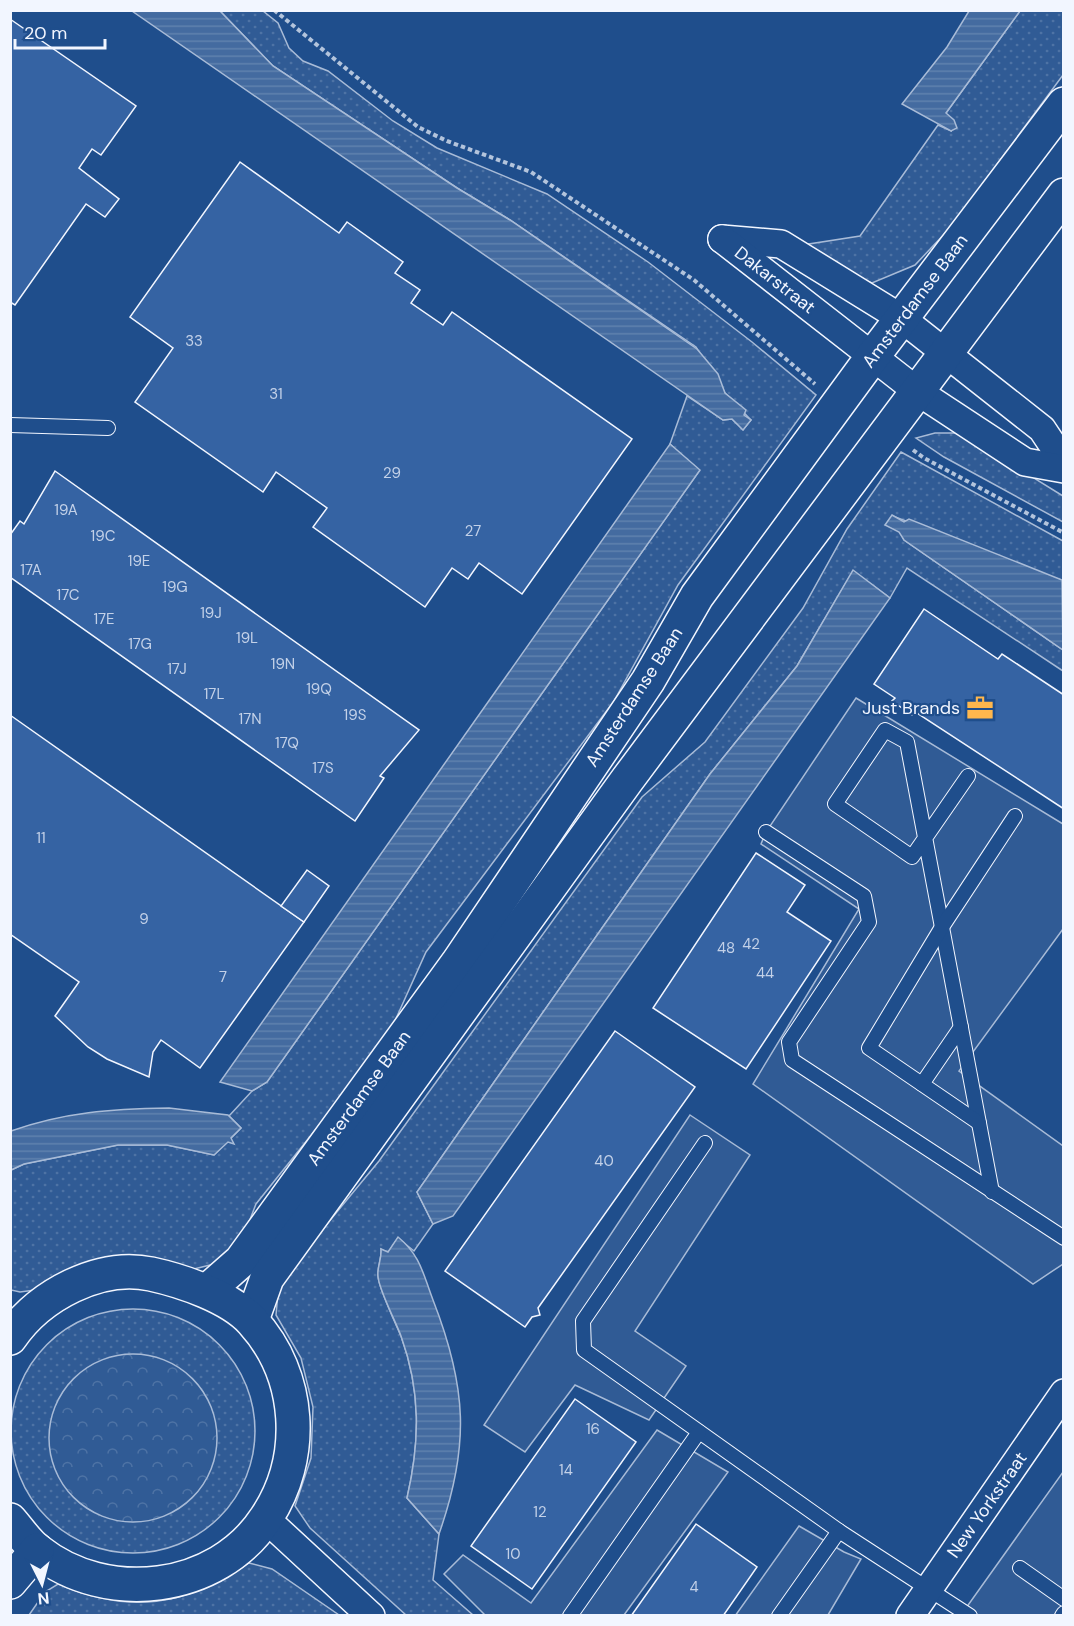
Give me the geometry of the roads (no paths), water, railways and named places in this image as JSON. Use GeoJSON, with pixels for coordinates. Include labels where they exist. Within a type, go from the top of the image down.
{"type":"FeatureCollection","features":[{"type":"Feature","properties":{"kind":"main road","name":"Amsterdamse Baan"},"geometry":{"type":"LineString","coordinates":[[207,1291],[241,1261],[459,961],[648,681],[697,596],[901,318],[1064,104]]}},
{"type":"Feature","properties":{"kind":"main road","name":"Amsterdamse Baan"},"geometry":{"type":"LineString","coordinates":[[252,1320],[267,1278],[627,780],[1064,195]]}},
{"type":"Feature","properties":{"kind":"main road"},"geometry":{"type":"LineString","coordinates":[[10,1520],[37,1550],[74,1573],[115,1584],[158,1584],[200,1573],[236,1551],[266,1519],[286,1481],[294,1439],[291,1396],[276,1355],[252,1320],[207,1291],[137,1271],[95,1277],[55,1295],[14,1325]]}},
{"type":"Feature","properties":{"kind":"main road"},"geometry":{"type":"LineString","coordinates":[[10,1582],[37,1550]]}},
{"type":"Feature","properties":{"kind":"street","name":"Dakarstraat"},"geometry":{"type":"LineString","coordinates":[[873,356],[722,239],[780,244],[901,318]]}},
{"type":"Feature","properties":{"kind":"street"},"geometry":{"type":"LineString","coordinates":[[901,318],[1042,429],[1064,462]]}},
{"type":"Feature","properties":{"kind":"street"},"geometry":{"type":"LineString","coordinates":[[873,356],[917,391],[1025,462],[1064,469]]}},
{"type":"Feature","properties":{"kind":"street","name":"New Yorkstraat"},"geometry":{"type":"LineString","coordinates":[[910,1616],[1064,1393]]}},
{"type":"Feature","properties":{"kind":"street"},"geometry":{"type":"LineString","coordinates":[[266,1519],[371,1616]]}},
{"type":"Feature","properties":{"kind":"lane"},"geometry":{"type":"LineString","coordinates":[[10,424],[108,428]]}},
{"type":"Feature","properties":{"kind":"lane"},"geometry":{"type":"LineString","coordinates":[[968,776],[925,837],[912,857],[835,804],[885,730],[907,742],[925,837],[979,1123],[993,1192]]}},
{"type":"Feature","properties":{"kind":"lane"},"geometry":{"type":"LineString","coordinates":[[979,1123],[869,1048],[942,927],[1015,816]]}},
{"type":"Feature","properties":{"kind":"lane"},"geometry":{"type":"LineString","coordinates":[[766,832],[864,896],[869,922],[789,1042],[792,1060],[1064,1238]]}},
{"type":"Feature","properties":{"kind":"lane"},"geometry":{"type":"LineString","coordinates":[[922,1084],[961,1028]]}},
{"type":"Feature","properties":{"kind":"lane"},"geometry":{"type":"LineString","coordinates":[[705,1143],[582,1321],[584,1350],[839,1531],[970,1616]]}},
{"type":"Feature","properties":{"kind":"lane"},"geometry":{"type":"LineString","coordinates":[[570,1616],[699,1432]]}},
{"type":"Feature","properties":{"kind":"lane"},"geometry":{"type":"LineString","coordinates":[[778,1616],[839,1531]]}},
{"type":"Feature","properties":{"kind":"lane"},"geometry":{"type":"LineString","coordinates":[[1020,1568],[1064,1599]]}},
{"type":"Feature","properties":{"kind":"place","name":"Just Brands"},"geometry":{"type":"Point","coordinates":[980,708]}}]}
